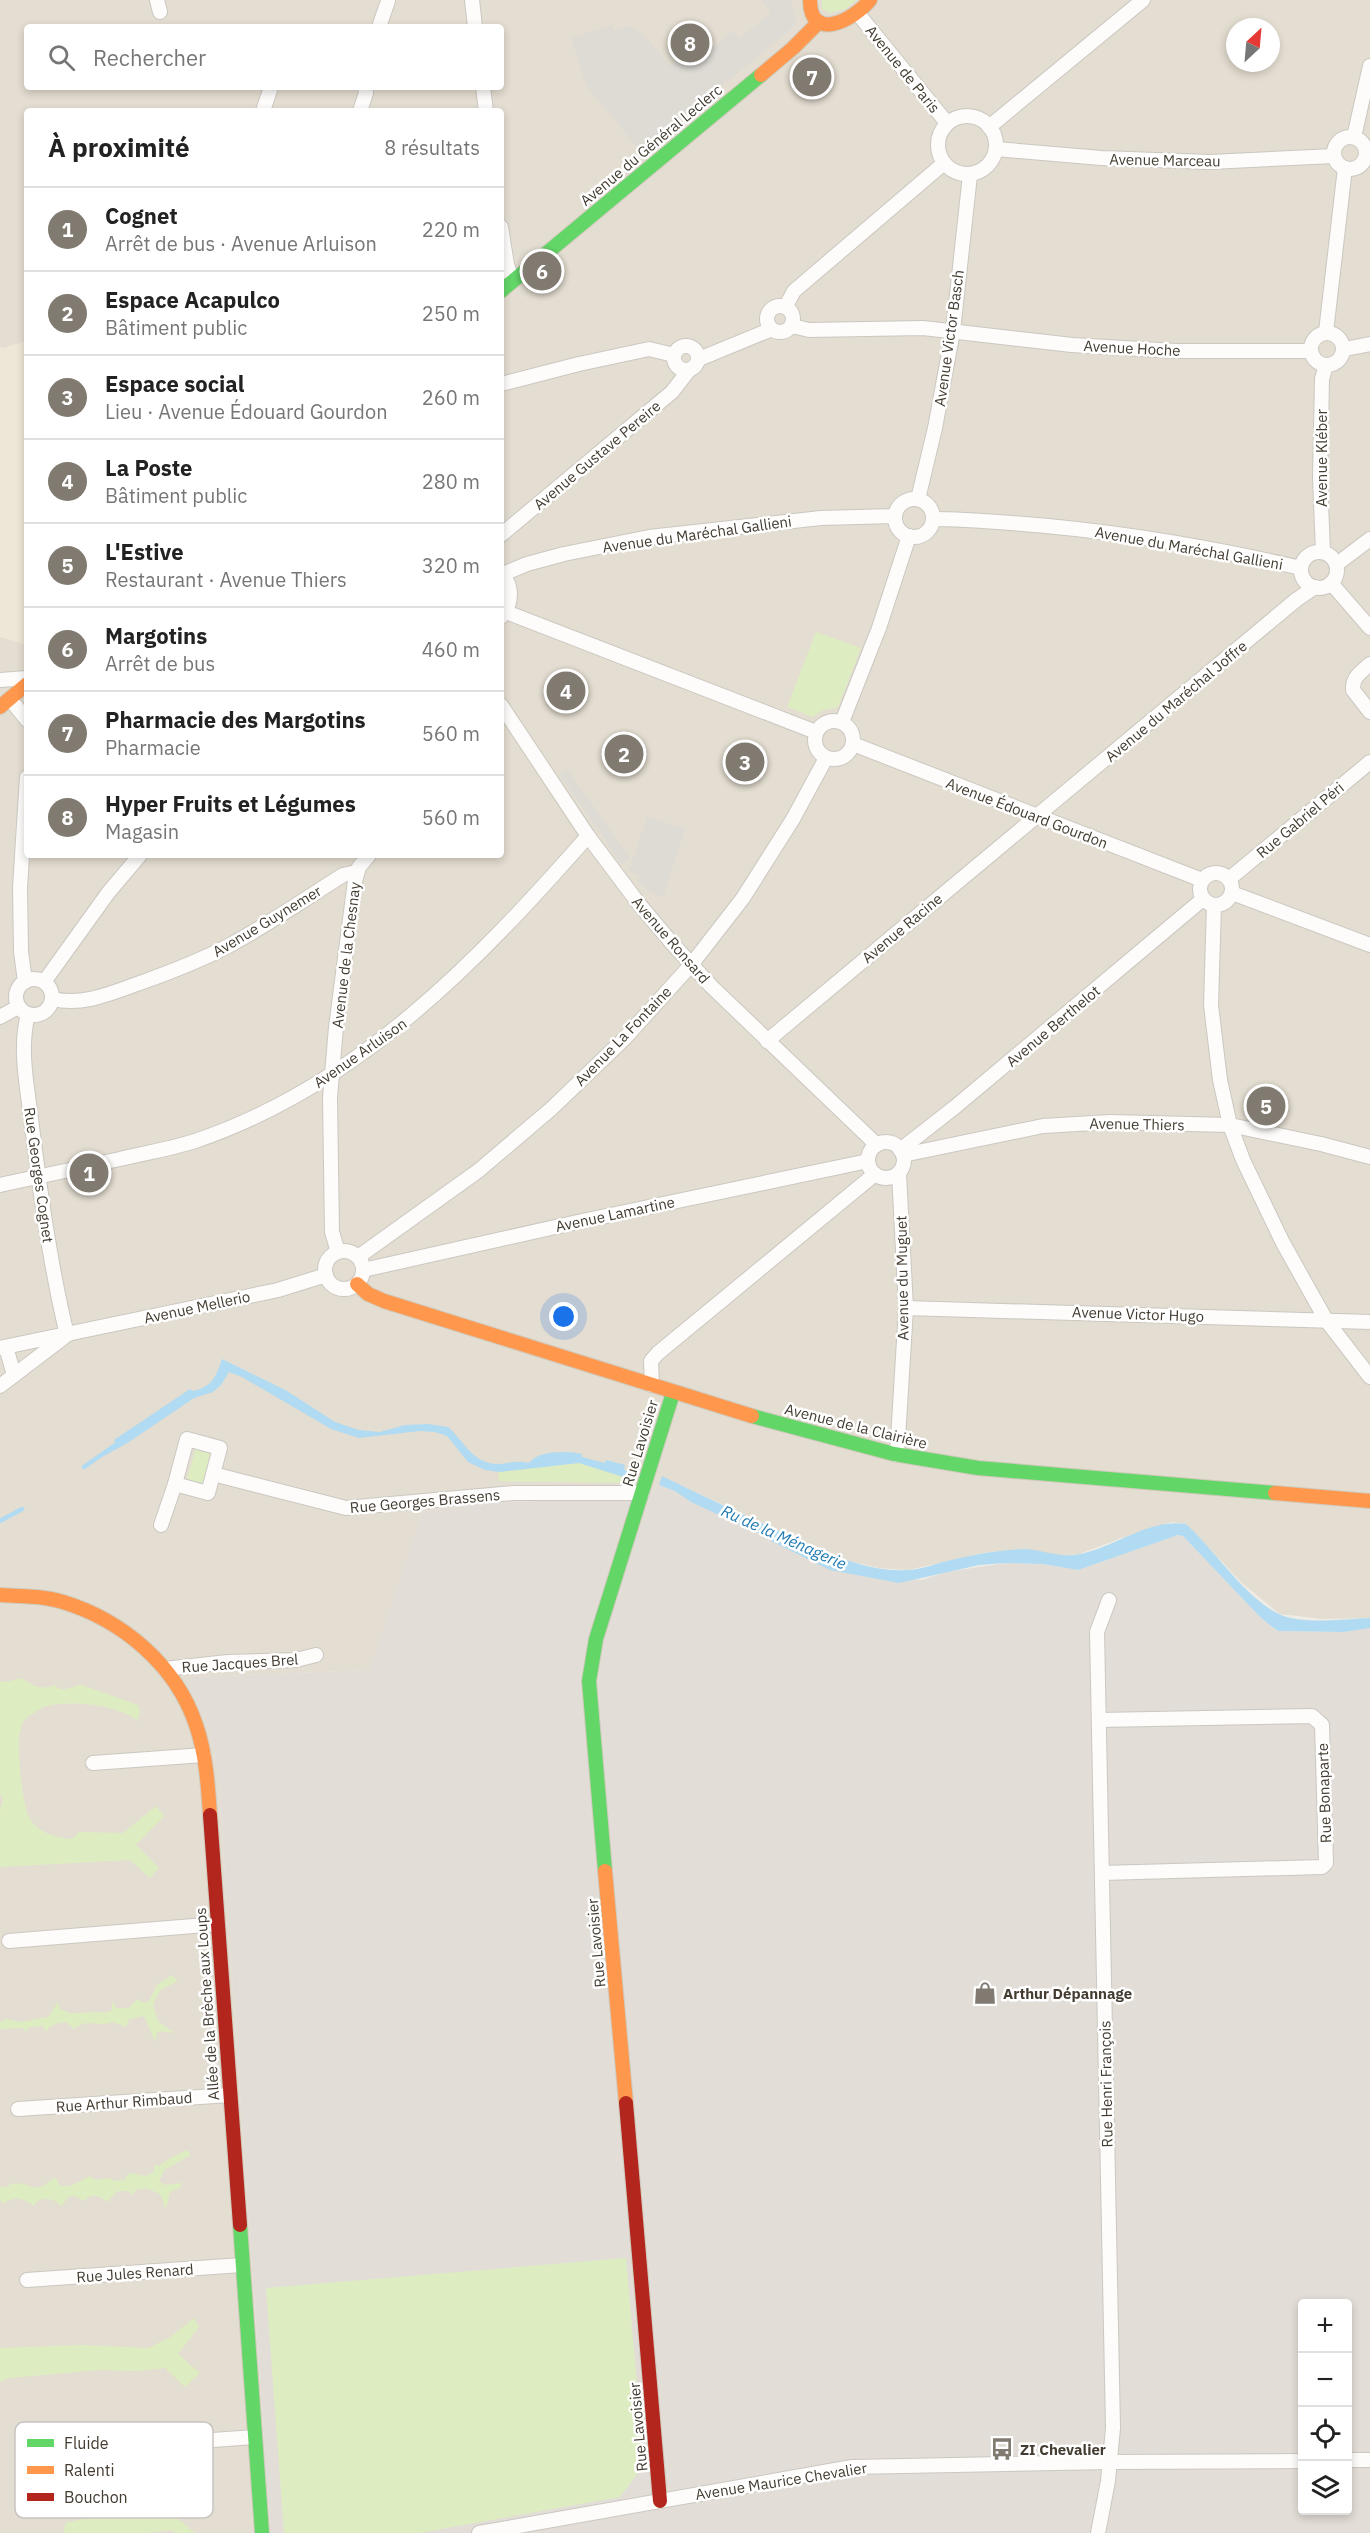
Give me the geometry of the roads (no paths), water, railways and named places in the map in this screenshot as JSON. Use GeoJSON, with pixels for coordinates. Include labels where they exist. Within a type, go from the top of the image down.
{"type":"FeatureCollection","features":[{"type":"Feature","properties":{"kind":"street"},"geometry":{"type":"LineString","coordinates":[[472,0],[475,24]]}},
{"type":"Feature","properties":{"kind":"street"},"geometry":{"type":"LineString","coordinates":[[810,0],[810,12],[819,22],[831,25],[859,15],[870,0]]}},
{"type":"Feature","properties":{"kind":"street"},"geometry":{"type":"LineString","coordinates":[[989,127],[1143,0]]}},
{"type":"Feature","properties":{"kind":"street"},"geometry":{"type":"LineString","coordinates":[[380,24],[388,1]]}},
{"type":"Feature","properties":{"kind":"street","name":"Avenue de Paris"},"geometry":{"type":"LineString","coordinates":[[859,15],[947,123]]}},
{"type":"Feature","properties":{"kind":"street","name":"Avenue du Général Leclerc"},"geometry":{"type":"LineString","coordinates":[[504,288],[794,48],[819,22]]}},
{"type":"Feature","properties":{"kind":"street"},"geometry":{"type":"LineString","coordinates":[[1354,137],[1370,66]]}},
{"type":"Feature","properties":{"kind":"street"},"geometry":{"type":"LineString","coordinates":[[264,108],[270,90]]}},
{"type":"Feature","properties":{"kind":"street"},"geometry":{"type":"LineString","coordinates":[[361,108],[366,90]]}},
{"type":"Feature","properties":{"kind":"street"},"geometry":{"type":"LineString","coordinates":[[483,90],[486,108]]}},
{"type":"Feature","properties":{"kind":"street"},"geometry":{"type":"LineString","coordinates":[[969,116],[989,127],[996,149],[987,166],[970,175],[955,172],[944,164],[937,143],[947,123],[969,116]]}},
{"type":"Feature","properties":{"kind":"street"},"geometry":{"type":"LineString","coordinates":[[1347,136],[1354,137],[1368,150],[1363,163],[1358,167],[1345,168],[1338,164],[1334,156],[1336,144],[1347,136]]}},
{"type":"Feature","properties":{"kind":"street","name":"Avenue Marceau"},"geometry":{"type":"LineString","coordinates":[[996,149],[1101,158],[1210,162],[1334,156]]}},
{"type":"Feature","properties":{"kind":"street"},"geometry":{"type":"LineString","coordinates":[[786,306],[794,291],[944,164]]}},
{"type":"Feature","properties":{"kind":"street"},"geometry":{"type":"LineString","coordinates":[[1326,332],[1345,168]]}},
{"type":"Feature","properties":{"kind":"street","name":"Avenue Victor Basch"},"geometry":{"type":"LineString","coordinates":[[918,499],[936,428],[953,331],[970,175]]}},
{"type":"Feature","properties":{"kind":"street"},"geometry":{"type":"LineString","coordinates":[[504,246],[507,265],[513,281]]}},
{"type":"Feature","properties":{"kind":"street"},"geometry":{"type":"LineString","coordinates":[[769,326],[768,313],[773,307],[786,306]]}},
{"type":"Feature","properties":{"kind":"street"},"geometry":{"type":"LineString","coordinates":[[698,354],[769,326],[785,332],[792,326],[792,313],[786,306]]}},
{"type":"Feature","properties":{"kind":"street","name":"Avenue Hoche"},"geometry":{"type":"LineString","coordinates":[[792,326],[809,330],[923,328],[1072,345],[1176,351],[1311,351]]}},
{"type":"Feature","properties":{"kind":"street"},"geometry":{"type":"LineString","coordinates":[[1326,332],[1336,335],[1345,348],[1335,363],[1326,365],[1314,358],[1311,351],[1314,338],[1326,332]]}},
{"type":"Feature","properties":{"kind":"street"},"geometry":{"type":"LineString","coordinates":[[1345,348],[1370,344]]}},
{"type":"Feature","properties":{"kind":"street"},"geometry":{"type":"LineString","coordinates":[[685,345],[698,354],[696,366],[689,370],[678,366],[674,355],[678,348],[685,345]]}},
{"type":"Feature","properties":{"kind":"street"},"geometry":{"type":"LineString","coordinates":[[504,383],[649,349],[674,355]]}},
{"type":"Feature","properties":{"kind":"street","name":"Avenue Kléber"},"geometry":{"type":"LineString","coordinates":[[1323,552],[1320,469],[1322,379],[1326,365]]}},
{"type":"Feature","properties":{"kind":"street","name":"Avenue Gustave Pereire"},"geometry":{"type":"LineString","coordinates":[[504,532],[672,392],[689,370]]}},
{"type":"Feature","properties":{"kind":"street"},"geometry":{"type":"LineString","coordinates":[[918,499],[930,506],[933,519],[928,531],[916,537],[909,536],[898,529],[895,516],[900,504],[906,500],[918,499]]}},
{"type":"Feature","properties":{"kind":"street","name":"Avenue du Maréchal Gallieni"},"geometry":{"type":"LineString","coordinates":[[504,572],[564,554],[649,537],[822,518],[895,516]]}},
{"type":"Feature","properties":{"kind":"street","name":"Avenue du Maréchal Gallieni"},"geometry":{"type":"LineString","coordinates":[[933,519],[1045,525],[1110,532],[1189,545],[1301,568]]}},
{"type":"Feature","properties":{"kind":"street"},"geometry":{"type":"LineString","coordinates":[[842,722],[879,628],[909,536]]}},
{"type":"Feature","properties":{"kind":"street"},"geometry":{"type":"LineString","coordinates":[[1337,564],[1370,539]]}},
{"type":"Feature","properties":{"kind":"street"},"geometry":{"type":"LineString","coordinates":[[1323,552],[1333,557],[1337,564],[1336,576],[1332,583],[1326,586],[1315,587],[1305,580],[1301,568],[1308,555],[1323,552]]}},
{"type":"Feature","properties":{"kind":"street"},"geometry":{"type":"LineString","coordinates":[[504,577],[511,592],[504,611]]}},
{"type":"Feature","properties":{"kind":"street"},"geometry":{"type":"LineString","coordinates":[[1332,583],[1370,628]]}},
{"type":"Feature","properties":{"kind":"street","name":"Avenue du Maréchal Joffre"},"geometry":{"type":"LineString","coordinates":[[1038,816],[1296,600],[1315,587]]}},
{"type":"Feature","properties":{"kind":"street"},"geometry":{"type":"LineString","coordinates":[[504,614],[816,732]]}},
{"type":"Feature","properties":{"kind":"street"},"geometry":{"type":"LineString","coordinates":[[1370,664],[1355,677],[1352,687],[1370,712]]}},
{"type":"Feature","properties":{"kind":"street"},"geometry":{"type":"LineString","coordinates":[[0,680],[24,678]]}},
{"type":"Feature","properties":{"kind":"street"},"geometry":{"type":"LineString","coordinates":[[24,687],[5,703],[24,718]]}},
{"type":"Feature","properties":{"kind":"street"},"geometry":{"type":"LineString","coordinates":[[830,721],[842,722],[850,729],[853,744],[843,757],[826,758],[816,747],[816,732],[819,727],[830,721]]}},
{"type":"Feature","properties":{"kind":"street","name":"Avenue Ronsard"},"geometry":{"type":"LineString","coordinates":[[505,722],[639,904],[691,965],[876,1145]]}},
{"type":"Feature","properties":{"kind":"street","name":"Avenue Édouard Gourdon"},"geometry":{"type":"LineString","coordinates":[[853,744],[1202,880]]}},
{"type":"Feature","properties":{"kind":"street","name":"Avenue La Fontaine"},"geometry":{"type":"LineString","coordinates":[[358,1257],[478,1171],[551,1109],[624,1039],[691,965],[743,898],[793,819],[826,758]]}},
{"type":"Feature","properties":{"kind":"street","name":"Rue Gabriel Péri"},"geometry":{"type":"LineString","coordinates":[[1229,879],[1370,762]]}},
{"type":"Feature","properties":{"kind":"street","name":"Avenue Racine"},"geometry":{"type":"LineString","coordinates":[[767,1041],[1038,816]]}},
{"type":"Feature","properties":{"kind":"street"},"geometry":{"type":"LineString","coordinates":[[24,825],[20,888],[21,951],[25,982]]}},
{"type":"Feature","properties":{"kind":"street","name":"Avenue Arluison"},"geometry":{"type":"LineString","coordinates":[[0,1185],[197,1140],[262,1114],[332,1076],[408,1019],[459,975],[504,931],[588,836]]}},
{"type":"Feature","properties":{"kind":"street"},"geometry":{"type":"LineString","coordinates":[[44,982],[108,893],[137,858]]}},
{"type":"Feature","properties":{"kind":"street"},"geometry":{"type":"LineString","coordinates":[[357,872],[367,858]]}},
{"type":"Feature","properties":{"kind":"street","name":"Avenue de la Chesnay"},"geometry":{"type":"LineString","coordinates":[[338,1252],[332,1232],[330,1119],[332,1076],[350,912],[357,872]]}},
{"type":"Feature","properties":{"kind":"street","name":"Avenue Guynemer"},"geometry":{"type":"LineString","coordinates":[[52,999],[68,1003],[85,1001],[145,981],[207,956],[254,931],[343,875],[357,872]]}},
{"type":"Feature","properties":{"kind":"street"},"geometry":{"type":"LineString","coordinates":[[1209,902],[1224,904],[1232,893],[1229,879],[1215,873],[1202,880],[1199,890],[1209,902],[1211,1005],[1218,1070],[1230,1125],[1283,1243],[1326,1320],[1370,1377]]}},
{"type":"Feature","properties":{"kind":"street"},"geometry":{"type":"LineString","coordinates":[[1232,893],[1370,945]]}},
{"type":"Feature","properties":{"kind":"street","name":"Avenue Berthelot"},"geometry":{"type":"LineString","coordinates":[[901,1152],[1209,902]]}},
{"type":"Feature","properties":{"kind":"street"},"geometry":{"type":"LineString","coordinates":[[0,1017],[23,1010],[39,1015],[44,1013],[51,1005],[52,999],[51,989],[44,982],[34,979],[25,982],[16,996],[23,1010]]}},
{"type":"Feature","properties":{"kind":"street","name":"Rue Georges Cognet"},"geometry":{"type":"LineString","coordinates":[[23,1010],[23,1044],[39,1177],[67,1335]]}},
{"type":"Feature","properties":{"kind":"street","name":"Avenue Thiers"},"geometry":{"type":"LineString","coordinates":[[901,1152],[1043,1126],[1110,1122],[1230,1125],[1370,1157]]}},
{"type":"Feature","properties":{"kind":"street"},"geometry":{"type":"LineString","coordinates":[[892,1143],[901,1152],[903,1164],[899,1173],[890,1178],[874,1174],[868,1161],[870,1153],[876,1145],[892,1143]]}},
{"type":"Feature","properties":{"kind":"street","name":"Avenue Lamartine"},"geometry":{"type":"LineString","coordinates":[[363,1270],[868,1161]]}},
{"type":"Feature","properties":{"kind":"street","name":"Avenue du Muguet"},"geometry":{"type":"LineString","coordinates":[[897,1455],[906,1308],[899,1173]]}},
{"type":"Feature","properties":{"kind":"street"},"geometry":{"type":"LineString","coordinates":[[652,1385],[651,1361],[658,1353],[874,1174]]}},
{"type":"Feature","properties":{"kind":"street"},"geometry":{"type":"LineString","coordinates":[[338,1252],[349,1252],[358,1257],[363,1270],[357,1284],[345,1289],[329,1281],[326,1275],[326,1264],[338,1252]]}},
{"type":"Feature","properties":{"kind":"street","name":"Avenue Mellerio"},"geometry":{"type":"LineString","coordinates":[[3,1347],[278,1290],[326,1275]]}},
{"type":"Feature","properties":{"kind":"street","name":"Avenue de la Clairière"},"geometry":{"type":"LineString","coordinates":[[357,1284],[368,1294],[384,1301],[673,1393],[830,1440],[897,1455],[978,1468],[1370,1502]]}},
{"type":"Feature","properties":{"kind":"street","name":"Avenue Victor Hugo"},"geometry":{"type":"LineString","coordinates":[[906,1308],[1370,1322]]}},
{"type":"Feature","properties":{"kind":"street"},"geometry":{"type":"LineString","coordinates":[[0,1386],[67,1335]]}},
{"type":"Feature","properties":{"kind":"street"},"geometry":{"type":"LineString","coordinates":[[3,1347],[14,1375]]}},
{"type":"Feature","properties":{"kind":"street","name":"Rue Lavoisier"},"geometry":{"type":"LineString","coordinates":[[660,2501],[590,1681],[593,1652],[673,1393]]}},
{"type":"Feature","properties":{"kind":"street"},"geometry":{"type":"LineString","coordinates":[[161,1525],[187,1439],[220,1448],[208,1493],[175,1484]]}},
{"type":"Feature","properties":{"kind":"street","name":"Rue Georges Brassens"},"geometry":{"type":"LineString","coordinates":[[213,1474],[346,1508],[513,1493],[642,1493]]}},
{"type":"Feature","properties":{"kind":"street","name":"Allée de la Brèche aux Loups"},"geometry":{"type":"LineString","coordinates":[[0,1595],[65,1602],[92,1612],[132,1637],[164,1669],[194,1720],[204,1755],[262,2533]]}},
{"type":"Feature","properties":{"kind":"street","name":"Rue Henri François"},"geometry":{"type":"LineString","coordinates":[[1098,2533],[1110,2462],[1113,2428],[1097,1632],[1109,1600]]}},
{"type":"Feature","properties":{"kind":"street","name":"Rue Jacques Brel"},"geometry":{"type":"LineString","coordinates":[[164,1669],[228,1662],[296,1660],[316,1655]]}},
{"type":"Feature","properties":{"kind":"street","name":"Rue Bonaparte"},"geometry":{"type":"LineString","coordinates":[[1099,1720],[1312,1716],[1322,1725],[1326,1853],[1326,1863],[1322,1867],[1102,1873]]}},
{"type":"Feature","properties":{"kind":"street"},"geometry":{"type":"LineString","coordinates":[[93,1763],[204,1755]]}},
{"type":"Feature","properties":{"kind":"street"},"geometry":{"type":"LineString","coordinates":[[9,1941],[218,1924]]}},
{"type":"Feature","properties":{"kind":"street","name":"Rue Arthur Rimbaud"},"geometry":{"type":"LineString","coordinates":[[18,2109],[230,2095]]}},
{"type":"Feature","properties":{"kind":"street","name":"Rue Jules Renard"},"geometry":{"type":"LineString","coordinates":[[27,2280],[242,2265]]}},
{"type":"Feature","properties":{"kind":"street"},"geometry":{"type":"LineString","coordinates":[[213,2440],[255,2437]]}},
{"type":"Feature","properties":{"kind":"street"},"geometry":{"type":"LineString","coordinates":[[1352,2460],[1370,2460]]}},
{"type":"Feature","properties":{"kind":"street","name":"Avenue Maurice Chevalier"},"geometry":{"type":"LineString","coordinates":[[479,2533],[550,2526],[660,2501],[852,2467],[1298,2461]]}},
{"type":"Feature","properties":{"kind":"water"},"geometry":{"type":"Polygon","coordinates":[[[222,1359],[287,1391],[335,1422],[359,1430],[380,1432],[405,1425],[428,1424],[448,1427],[470,1452],[483,1461],[500,1464],[529,1463],[546,1454],[576,1453],[582,1454],[582,1457],[605,1463],[606,1460],[625,1465],[624,1470],[635,1472],[633,1480],[579,1463],[499,1472],[485,1470],[468,1462],[447,1436],[435,1432],[420,1431],[359,1438],[331,1429],[242,1377],[229,1372],[221,1385],[213,1392],[194,1398],[129,1442],[84,1467],[116,1445],[114,1440],[190,1389],[193,1391],[209,1384],[222,1359]]]}},
{"type":"Feature","properties":{"kind":"water"},"geometry":{"type":"Polygon","coordinates":[[[662,1476],[827,1552],[858,1564],[891,1570],[917,1569],[966,1557],[1014,1550],[1029,1549],[1073,1555],[1101,1548],[1157,1526],[1171,1523],[1186,1524],[1242,1585],[1279,1614],[1311,1620],[1370,1618],[1370,1628],[1344,1632],[1278,1631],[1261,1618],[1183,1536],[1178,1535],[1078,1570],[1043,1564],[1006,1563],[979,1565],[899,1583],[830,1570],[659,1485],[662,1476]]]}},
{"type":"Feature","properties":{"kind":"waterway","name":"Ru de la Ménagerie"},"geometry":{"type":"LineString","coordinates":[[84,1467],[121,1441]]}},
{"type":"Feature","properties":{"kind":"waterway","name":"Ru de la Ménagerie"},"geometry":{"type":"LineString","coordinates":[[0,1521],[22,1509]]}},
{"type":"Feature","properties":{"kind":"place","name":"Hyper Fruits et Légumes"},"geometry":{"type":"Point","coordinates":[690,43]}},
{"type":"Feature","properties":{"kind":"place","name":"Pharmacie des Margotins"},"geometry":{"type":"Point","coordinates":[812,77]}},
{"type":"Feature","properties":{"kind":"place","name":"Margotins"},"geometry":{"type":"Point","coordinates":[542,271]}},
{"type":"Feature","properties":{"kind":"place","name":"La Poste"},"geometry":{"type":"Point","coordinates":[566,691]}},
{"type":"Feature","properties":{"kind":"place","name":"Espace Acapulco"},"geometry":{"type":"Point","coordinates":[624,754]}},
{"type":"Feature","properties":{"kind":"place","name":"Espace social"},"geometry":{"type":"Point","coordinates":[745,762]}},
{"type":"Feature","properties":{"kind":"place","name":"L'Estive"},"geometry":{"type":"Point","coordinates":[1266,1106]}},
{"type":"Feature","properties":{"kind":"place","name":"Cognet"},"geometry":{"type":"Point","coordinates":[89,1173]}},
{"type":"Feature","properties":{"kind":"place","name":"Arthur Dépannage"},"geometry":{"type":"Point","coordinates":[985,1993]}},
{"type":"Feature","properties":{"kind":"place","name":"ZI Chevalier"},"geometry":{"type":"Point","coordinates":[1002,2449]}}]}
